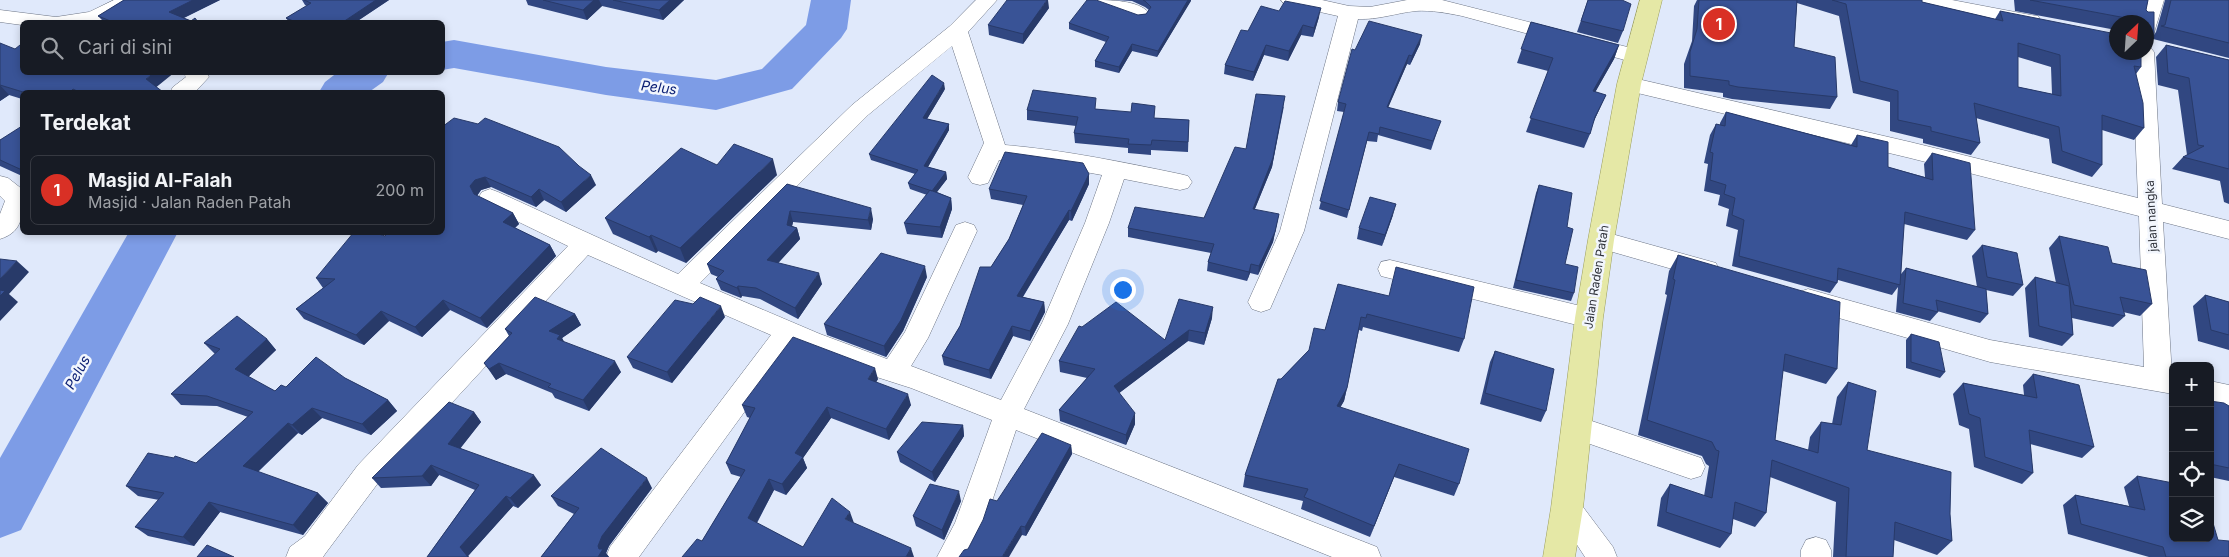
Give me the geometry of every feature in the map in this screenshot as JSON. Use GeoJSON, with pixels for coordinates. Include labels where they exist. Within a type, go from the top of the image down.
{"type":"FeatureCollection","features":[{"type":"Feature","properties":{"kind":"main road","name":"Jalan Raden Patah"},"geometry":{"type":"LineString","coordinates":[[1559,557],[1567,508],[1599,436],[1589,318],[1610,242],[1636,86],[1636,56],[1652,0]]}},
{"type":"Feature","properties":{"kind":"street"},"geometry":{"type":"LineString","coordinates":[[78,20],[94,18],[130,0]]}},
{"type":"Feature","properties":{"kind":"street"},"geometry":{"type":"LineString","coordinates":[[681,286],[860,110],[957,31],[987,0]]}},
{"type":"Feature","properties":{"kind":"street"},"geometry":{"type":"LineString","coordinates":[[1103,0],[1139,13]]}},
{"type":"Feature","properties":{"kind":"street"},"geometry":{"type":"LineString","coordinates":[[1291,0],[1350,12],[1378,13],[1415,5],[1435,5],[1463,10],[1636,56]]}},
{"type":"Feature","properties":{"kind":"street"},"geometry":{"type":"LineString","coordinates":[[1918,0],[2007,8],[2048,25]]}},
{"type":"Feature","properties":{"kind":"street"},"geometry":{"type":"LineString","coordinates":[[2150,15],[2154,0]]}},
{"type":"Feature","properties":{"kind":"street"},"geometry":{"type":"LineString","coordinates":[[1261,302],[1292,231],[1350,12]]}},
{"type":"Feature","properties":{"kind":"street"},"geometry":{"type":"LineString","coordinates":[[0,16],[33,20]]}},
{"type":"Feature","properties":{"kind":"street"},"geometry":{"type":"LineString","coordinates":[[957,31],[995,143],[993,152],[980,177]]}},
{"type":"Feature","properties":{"kind":"street","name":"jalan nangka"},"geometry":{"type":"LineString","coordinates":[[2151,60],[2151,210],[2165,382]]}},
{"type":"Feature","properties":{"kind":"street"},"geometry":{"type":"LineString","coordinates":[[184,90],[198,77],[196,75]]}},
{"type":"Feature","properties":{"kind":"street"},"geometry":{"type":"LineString","coordinates":[[1636,86],[1910,150],[2229,230]]}},
{"type":"Feature","properties":{"kind":"street"},"geometry":{"type":"LineString","coordinates":[[993,152],[1040,156],[1180,182]]}},
{"type":"Feature","properties":{"kind":"street"},"geometry":{"type":"LineString","coordinates":[[952,557],[968,528],[1008,414],[1055,324],[1097,223],[1116,169]]}},
{"type":"Feature","properties":{"kind":"street"},"geometry":{"type":"LineString","coordinates":[[0,230],[6,224],[17,202],[9,184]]}},
{"type":"Feature","properties":{"kind":"street"},"geometry":{"type":"LineString","coordinates":[[490,198],[584,244],[788,332],[892,372],[916,378],[1366,557]]}},
{"type":"Feature","properties":{"kind":"street"},"geometry":{"type":"LineString","coordinates":[[892,372],[914,338],[965,231]]}},
{"type":"Feature","properties":{"kind":"street"},"geometry":{"type":"LineString","coordinates":[[1610,242],[1729,276]]}},
{"type":"Feature","properties":{"kind":"street"},"geometry":{"type":"LineString","coordinates":[[301,557],[316,545],[368,474],[584,244]]}},
{"type":"Feature","properties":{"kind":"street"},"geometry":{"type":"LineString","coordinates":[[1390,269],[1589,318]]}},
{"type":"Feature","properties":{"kind":"street"},"geometry":{"type":"LineString","coordinates":[[1786,293],[1990,351],[2165,382]]}},
{"type":"Feature","properties":{"kind":"street"},"geometry":{"type":"LineString","coordinates":[[621,557],[788,332]]}},
{"type":"Feature","properties":{"kind":"street"},"geometry":{"type":"LineString","coordinates":[[2214,393],[2229,396]]}},
{"type":"Feature","properties":{"kind":"street"},"geometry":{"type":"LineString","coordinates":[[1599,436],[1691,467]]}},
{"type":"Feature","properties":{"kind":"street"},"geometry":{"type":"LineString","coordinates":[[1567,508],[1602,557]]}},
{"type":"Feature","properties":{"kind":"building"},"geometry":{"type":"Polygon","coordinates":[[[124,0],[193,0],[169,12],[189,20],[108,20],[98,16],[124,0]]]}},
{"type":"Feature","properties":{"kind":"building"},"geometry":{"type":"Polygon","coordinates":[[[304,0],[376,0],[346,20],[291,20],[286,18],[311,3],[304,0]]]}},
{"type":"Feature","properties":{"kind":"building"},"geometry":{"type":"Polygon","coordinates":[[[543,0],[594,0],[583,10],[543,0]]]}},
{"type":"Feature","properties":{"kind":"building"},"geometry":{"type":"Polygon","coordinates":[[[613,0],[670,0],[659,10],[613,0]]]}},
{"type":"Feature","properties":{"kind":"building"},"geometry":{"type":"Polygon","coordinates":[[[1007,0],[1047,0],[1023,34],[988,25],[1007,0]]]}},
{"type":"Feature","properties":{"kind":"building"},"geometry":{"type":"Polygon","coordinates":[[[1087,0],[1096,0],[1138,15],[1146,14],[1151,7],[1143,0],[1188,0],[1158,51],[1132,44],[1119,67],[1095,61],[1109,37],[1069,23],[1087,0]]]}},
{"type":"Feature","properties":{"kind":"building"},"geometry":{"type":"Polygon","coordinates":[[[1588,0],[1622,0],[1631,4],[1623,31],[1581,21],[1588,0]]]}},
{"type":"Feature","properties":{"kind":"building"},"geometry":{"type":"Polygon","coordinates":[[[1699,0],[1797,0],[1794,47],[1835,57],[1837,97],[1738,87],[1729,85],[1729,81],[1690,76],[1690,52],[1697,29],[1699,0]]]}},
{"type":"Feature","properties":{"kind":"building"},"geometry":{"type":"Polygon","coordinates":[[[1832,0],[1922,0],[1922,2],[2003,21],[2000,11],[2109,33],[2109,60],[2141,60],[2141,67],[2134,66],[2143,103],[2144,128],[2102,115],[2102,165],[2062,151],[2059,127],[1974,103],[1980,143],[1931,131],[1931,127],[1898,120],[1898,91],[1860,81],[1846,4],[1832,0]],[[2018,43],[2018,87],[2061,96],[2060,55],[2018,43]]]}},
{"type":"Feature","properties":{"kind":"building"},"geometry":{"type":"Polygon","coordinates":[[[2030,0],[2148,0],[2146,10],[2154,12],[2154,15],[2110,15],[2030,0]]]}},
{"type":"Feature","properties":{"kind":"building"},"geometry":{"type":"Polygon","coordinates":[[[2171,0],[2229,0],[2229,43],[2161,26],[2165,25],[2171,0]]]}},
{"type":"Feature","properties":{"kind":"building"},"geometry":{"type":"Polygon","coordinates":[[[1285,1],[1321,8],[1314,28],[1303,25],[1289,51],[1266,45],[1254,72],[1225,65],[1241,30],[1248,31],[1261,6],[1279,11],[1285,1]]]}},
{"type":"Feature","properties":{"kind":"building"},"geometry":{"type":"Polygon","coordinates":[[[1369,21],[1422,35],[1412,56],[1409,55],[1387,107],[1441,121],[1433,141],[1380,127],[1379,134],[1369,132],[1349,210],[1320,201],[1346,104],[1338,102],[1352,49],[1355,50],[1369,21]]]}},
{"type":"Feature","properties":{"kind":"building"},"geometry":{"type":"Polygon","coordinates":[[[1531,22],[1619,45],[1593,91],[1606,95],[1595,117],[1590,134],[1530,118],[1553,58],[1521,49],[1531,22]]]}},
{"type":"Feature","properties":{"kind":"building"},"geometry":{"type":"Polygon","coordinates":[[[0,43],[15,49],[20,45],[20,75],[151,75],[146,79],[160,90],[73,89],[20,91],[0,85],[0,43]]]}},
{"type":"Feature","properties":{"kind":"building"},"geometry":{"type":"Polygon","coordinates":[[[2166,45],[2229,60],[2229,169],[2183,157],[2204,146],[2198,145],[2189,78],[2168,73],[2166,45]]]}},
{"type":"Feature","properties":{"kind":"building"},"geometry":{"type":"Polygon","coordinates":[[[932,75],[944,83],[923,118],[949,124],[924,166],[946,172],[932,191],[908,183],[918,170],[869,154],[932,75]]]}},
{"type":"Feature","properties":{"kind":"building"},"geometry":{"type":"Polygon","coordinates":[[[1033,90],[1096,98],[1095,109],[1131,112],[1132,103],[1155,106],[1154,118],[1189,120],[1188,142],[1152,140],[1151,145],[1128,144],[1129,139],[1074,133],[1078,117],[1027,110],[1033,90]]]}},
{"type":"Feature","properties":{"kind":"building"},"geometry":{"type":"Polygon","coordinates":[[[1256,94],[1285,96],[1273,158],[1253,209],[1279,214],[1275,232],[1259,266],[1251,264],[1249,272],[1208,262],[1214,244],[1128,228],[1135,207],[1204,218],[1235,147],[1246,149],[1256,94]]]}},
{"type":"Feature","properties":{"kind":"building"},"geometry":{"type":"Polygon","coordinates":[[[1726,112],[1857,147],[1857,135],[1888,142],[1888,167],[1933,180],[1932,153],[1970,163],[1975,230],[1905,212],[1900,285],[1838,268],[1837,283],[1739,256],[1744,220],[1732,215],[1735,198],[1724,194],[1726,185],[1710,180],[1713,153],[1710,152],[1716,124],[1725,126],[1726,112]]]}},
{"type":"Feature","properties":{"kind":"building"},"geometry":{"type":"Polygon","coordinates":[[[454,118],[478,124],[485,118],[559,147],[591,175],[561,202],[539,189],[531,197],[485,177],[475,180],[470,186],[474,194],[513,213],[503,222],[550,245],[480,318],[443,300],[415,327],[381,311],[356,335],[296,309],[335,279],[316,278],[352,235],[445,235],[445,125],[454,118]]]}},
{"type":"Feature","properties":{"kind":"building"},"geometry":{"type":"Polygon","coordinates":[[[20,127],[20,169],[0,160],[0,140],[20,127]]]}},
{"type":"Feature","properties":{"kind":"building"},"geometry":{"type":"Polygon","coordinates":[[[734,144],[773,159],[680,248],[605,218],[681,148],[717,165],[734,144]]]}},
{"type":"Feature","properties":{"kind":"building"},"geometry":{"type":"Polygon","coordinates":[[[1005,152],[1083,163],[1089,174],[1071,211],[1069,210],[1017,296],[1044,302],[1030,331],[1012,326],[989,370],[942,356],[960,326],[980,267],[991,267],[1009,239],[1027,196],[989,189],[1005,152]]]}},
{"type":"Feature","properties":{"kind":"building"},"geometry":{"type":"Polygon","coordinates":[[[787,184],[871,208],[868,220],[790,211],[787,225],[797,228],[767,260],[819,273],[795,308],[756,288],[738,286],[737,288],[716,279],[724,271],[707,264],[787,184]]]}},
{"type":"Feature","properties":{"kind":"building"},"geometry":{"type":"Polygon","coordinates":[[[1539,185],[1572,193],[1567,227],[1573,229],[1565,264],[1578,267],[1574,293],[1516,280],[1539,185]]]}},
{"type":"Feature","properties":{"kind":"building"},"geometry":{"type":"Polygon","coordinates":[[[930,190],[951,198],[940,227],[904,223],[930,190]]]}},
{"type":"Feature","properties":{"kind":"building"},"geometry":{"type":"Polygon","coordinates":[[[1370,197],[1396,204],[1385,235],[1359,228],[1370,197]]]}},
{"type":"Feature","properties":{"kind":"building"},"geometry":{"type":"Polygon","coordinates":[[[2059,236],[2108,247],[2112,263],[2146,270],[2152,304],[2120,297],[2125,316],[2074,305],[2059,236]]]}},
{"type":"Feature","properties":{"kind":"building"},"geometry":{"type":"Polygon","coordinates":[[[1982,245],[2017,253],[2023,285],[1987,277],[1982,245]]]}},
{"type":"Feature","properties":{"kind":"building"},"geometry":{"type":"Polygon","coordinates":[[[881,253],[925,266],[901,320],[884,346],[824,324],[881,253]]]}},
{"type":"Feature","properties":{"kind":"building"},"geometry":{"type":"Polygon","coordinates":[[[1678,255],[1840,302],[1837,369],[1785,354],[1775,440],[1818,453],[1821,422],[1841,425],[1848,382],[1876,391],[1867,450],[1951,472],[1950,514],[1952,541],[1895,522],[1893,557],[1846,557],[1849,488],[1772,460],[1766,513],[1735,502],[1731,534],[1666,512],[1670,484],[1712,498],[1719,451],[1716,450],[1712,442],[1647,420],[1675,280],[1673,279],[1678,255]]]}},
{"type":"Feature","properties":{"kind":"building"},"geometry":{"type":"Polygon","coordinates":[[[0,259],[17,261],[0,279],[0,259]]]}},
{"type":"Feature","properties":{"kind":"building"},"geometry":{"type":"Polygon","coordinates":[[[1396,267],[1474,287],[1464,339],[1367,314],[1366,318],[1361,317],[1347,388],[1337,406],[1469,449],[1459,484],[1399,464],[1374,526],[1304,497],[1308,489],[1245,475],[1278,379],[1281,379],[1309,350],[1314,328],[1325,330],[1338,284],[1389,296],[1396,267]]]}},
{"type":"Feature","properties":{"kind":"building"},"geometry":{"type":"Polygon","coordinates":[[[1906,268],[1986,289],[1988,314],[1936,300],[1938,312],[1903,303],[1906,268]]]}},
{"type":"Feature","properties":{"kind":"building"},"geometry":{"type":"Polygon","coordinates":[[[2035,277],[2069,286],[2073,335],[2039,326],[2035,277]]]}},
{"type":"Feature","properties":{"kind":"building"},"geometry":{"type":"Polygon","coordinates":[[[2205,295],[2229,302],[2229,335],[2211,330],[2205,295]]]}},
{"type":"Feature","properties":{"kind":"building"},"geometry":{"type":"Polygon","coordinates":[[[535,297],[575,314],[549,331],[560,335],[557,339],[615,361],[583,400],[548,387],[551,384],[499,363],[489,369],[484,363],[512,333],[505,329],[535,297]]]}},
{"type":"Feature","properties":{"kind":"building"},"geometry":{"type":"Polygon","coordinates":[[[700,297],[721,306],[667,372],[627,357],[675,300],[693,304],[700,297]]]}},
{"type":"Feature","properties":{"kind":"building"},"geometry":{"type":"Polygon","coordinates":[[[1179,299],[1213,307],[1205,333],[1189,330],[1114,386],[1135,413],[1126,435],[1059,410],[1095,369],[1059,361],[1079,326],[1082,327],[1116,302],[1165,340],[1179,299]]]}},
{"type":"Feature","properties":{"kind":"building"},"geometry":{"type":"Polygon","coordinates":[[[237,316],[267,339],[235,369],[275,391],[281,385],[286,387],[316,357],[345,378],[388,400],[362,424],[312,408],[292,425],[288,423],[243,466],[318,493],[293,525],[209,502],[183,537],[135,527],[164,493],[126,486],[148,453],[174,458],[175,456],[196,463],[253,412],[207,396],[171,394],[220,349],[204,343],[237,316]]]}},
{"type":"Feature","properties":{"kind":"building"},"geometry":{"type":"Polygon","coordinates":[[[1911,334],[1939,342],[1945,372],[1911,362],[1911,334]]]}},
{"type":"Feature","properties":{"kind":"building"},"geometry":{"type":"Polygon","coordinates":[[[793,337],[875,368],[868,379],[908,394],[886,429],[827,407],[795,453],[803,457],[782,484],[769,479],[748,518],[803,547],[832,498],[850,512],[845,519],[911,548],[906,557],[682,557],[697,539],[702,541],[745,470],[726,463],[755,408],[742,405],[793,337]]]}},
{"type":"Feature","properties":{"kind":"building"},"geometry":{"type":"Polygon","coordinates":[[[1495,351],[1554,369],[1546,411],[1485,393],[1495,351]]]}},
{"type":"Feature","properties":{"kind":"building"},"geometry":{"type":"Polygon","coordinates":[[[2033,374],[2079,385],[2094,447],[2029,430],[2033,473],[1985,457],[1980,418],[1969,414],[1963,383],[2037,398],[2033,374]]]}},
{"type":"Feature","properties":{"kind":"building"},"geometry":{"type":"Polygon","coordinates":[[[449,402],[474,412],[448,444],[534,475],[510,498],[506,496],[460,547],[468,557],[427,557],[479,485],[431,465],[422,476],[372,478],[449,402]]]}},
{"type":"Feature","properties":{"kind":"building"},"geometry":{"type":"Polygon","coordinates":[[[2214,402],[2229,406],[2229,468],[2214,465],[2214,402]]]}},
{"type":"Feature","properties":{"kind":"building"},"geometry":{"type":"Polygon","coordinates":[[[922,422],[963,425],[932,472],[897,452],[922,422]]]}},
{"type":"Feature","properties":{"kind":"building"},"geometry":{"type":"Polygon","coordinates":[[[1042,433],[1071,445],[1025,527],[1021,526],[1002,557],[959,557],[964,550],[968,549],[983,520],[990,499],[997,501],[1042,433]]]}},
{"type":"Feature","properties":{"kind":"building"},"geometry":{"type":"Polygon","coordinates":[[[601,448],[647,478],[602,536],[598,546],[599,549],[603,549],[598,557],[541,557],[579,508],[551,496],[601,448]]]}},
{"type":"Feature","properties":{"kind":"building"},"geometry":{"type":"Polygon","coordinates":[[[2137,476],[2169,482],[2169,542],[2214,542],[2214,526],[2218,540],[2229,541],[2229,557],[2166,557],[2163,547],[2081,524],[2075,495],[2145,510],[2137,476]]]}},
{"type":"Feature","properties":{"kind":"building"},"geometry":{"type":"Polygon","coordinates":[[[930,484],[959,491],[942,530],[913,516],[930,484]]]}},
{"type":"Feature","properties":{"kind":"building"},"geometry":{"type":"Polygon","coordinates":[[[207,545],[234,557],[197,557],[207,545]]]}},
{"type":"Feature","properties":{"kind":"waterway","name":"Pelus"},"geometry":{"type":"LineString","coordinates":[[445,56],[454,54],[606,81],[716,95],[777,79],[826,29],[831,0]]}},
{"type":"Feature","properties":{"kind":"waterway","name":"Pelus"},"geometry":{"type":"LineString","coordinates":[[343,90],[364,75]]}},
{"type":"Feature","properties":{"kind":"waterway","name":"Pelus"},"geometry":{"type":"LineString","coordinates":[[0,512],[152,235]]}},
{"type":"Feature","properties":{"kind":"place","name":"Masjid Al-Falah"},"geometry":{"type":"Point","coordinates":[1719,24]}}]}
